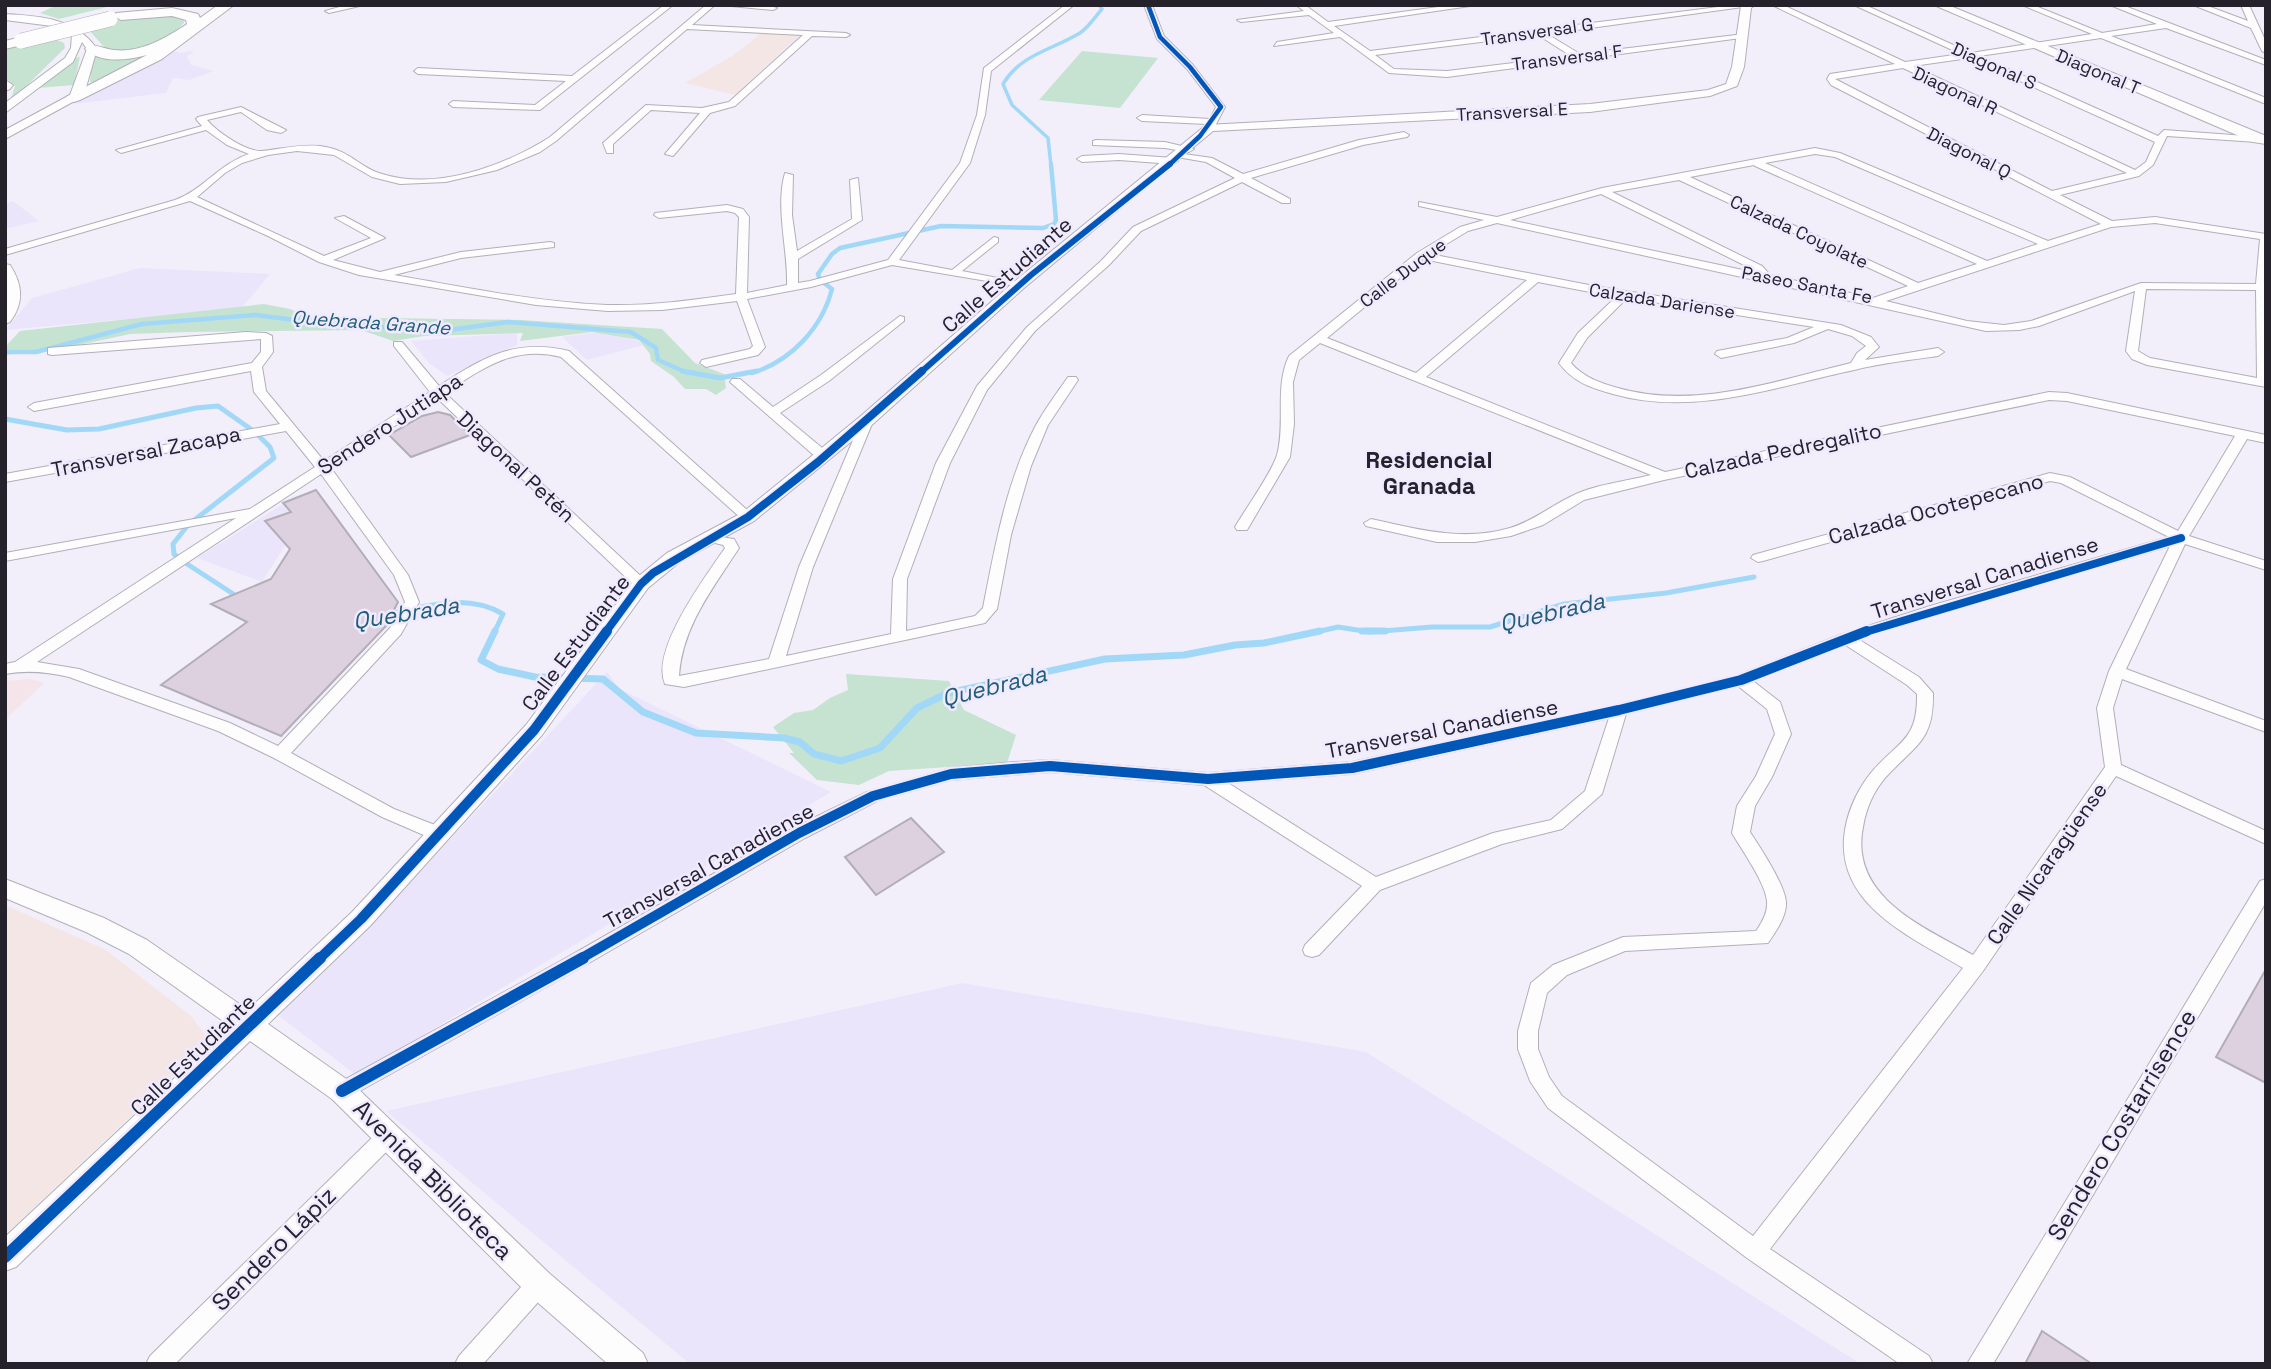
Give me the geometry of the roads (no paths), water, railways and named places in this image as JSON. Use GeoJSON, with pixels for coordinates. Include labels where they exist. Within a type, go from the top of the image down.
{"type":"FeatureCollection","features":[{"type":"Feature","properties":{"kind":"highway"},"geometry":{"type":"LineString","coordinates":[[12,38],[156,5]]}},
{"type":"Feature","properties":{"kind":"highway"},"geometry":{"type":"LineString","coordinates":[[70,93],[157,56],[227,5]]}},
{"type":"Feature","properties":{"kind":"highway"},"geometry":{"type":"LineString","coordinates":[[92,49],[109,55],[139,53],[159,47],[194,25],[193,17],[172,12],[115,13]]}},
{"type":"Feature","properties":{"kind":"street"},"geometry":{"type":"LineString","coordinates":[[331,8],[360,5]]}},
{"type":"Feature","properties":{"kind":"street"},"geometry":{"type":"LineString","coordinates":[[453,104],[537,108],[669,5]]}},
{"type":"Feature","properties":{"kind":"street"},"geometry":{"type":"LineString","coordinates":[[5,252],[190,198],[225,169],[258,154],[314,148],[348,157],[362,169],[383,178],[419,180],[464,176],[500,167],[533,153],[553,139],[711,5]]}},
{"type":"Feature","properties":{"kind":"street"},"geometry":{"type":"LineString","coordinates":[[725,5],[773,8]]}},
{"type":"Feature","properties":{"kind":"street"},"geometry":{"type":"LineString","coordinates":[[892,262],[965,163],[981,114],[987,69],[1070,5]]}},
{"type":"Feature","properties":{"kind":"street"},"geometry":{"type":"LineString","coordinates":[[1142,118],[1211,125],[1221,107],[1190,67],[1160,37],[1148,5]]}},
{"type":"Feature","properties":{"kind":"street"},"geometry":{"type":"LineString","coordinates":[[1300,5],[1366,54]]}},
{"type":"Feature","properties":{"kind":"street"},"geometry":{"type":"LineString","coordinates":[[1328,24],[1473,5]]}},
{"type":"Feature","properties":{"kind":"street","name":"Diagonal R"},"geometry":{"type":"LineString","coordinates":[[1776,5],[2136,174]]}},
{"type":"Feature","properties":{"kind":"street","name":"Diagonal S"},"geometry":{"type":"LineString","coordinates":[[1858,5],[2130,128],[2162,137],[2261,140]]}},
{"type":"Feature","properties":{"kind":"street","name":"Diagonal T"},"geometry":{"type":"LineString","coordinates":[[1940,5],[2261,140]]}},
{"type":"Feature","properties":{"kind":"street"},"geometry":{"type":"LineString","coordinates":[[2026,5],[2266,101]]}},
{"type":"Feature","properties":{"kind":"street"},"geometry":{"type":"LineString","coordinates":[[2114,5],[2266,63]]}},
{"type":"Feature","properties":{"kind":"street"},"geometry":{"type":"LineString","coordinates":[[2197,5],[2254,26]]}},
{"type":"Feature","properties":{"kind":"street"},"geometry":{"type":"LineString","coordinates":[[2245,5],[2266,51]]}},
{"type":"Feature","properties":{"kind":"street","name":"Transversal E"},"geometry":{"type":"LineString","coordinates":[[1211,125],[1590,108],[1710,93],[1731,86],[1738,67],[1748,6]]}},
{"type":"Feature","properties":{"kind":"street","name":"Transversal G"},"geometry":{"type":"LineString","coordinates":[[1366,54],[1539,33],[1649,16],[1748,6]]}},
{"type":"Feature","properties":{"kind":"street"},"geometry":{"type":"LineString","coordinates":[[6,17],[30,8],[30,14],[36,20]]}},
{"type":"Feature","properties":{"kind":"street"},"geometry":{"type":"LineString","coordinates":[[1639,11],[1649,16]]}},
{"type":"Feature","properties":{"kind":"street"},"geometry":{"type":"LineString","coordinates":[[1241,20],[1309,13]]}},
{"type":"Feature","properties":{"kind":"street"},"geometry":{"type":"LineString","coordinates":[[5,135],[70,93],[92,49],[88,41],[77,33],[36,20],[6,17]]}},
{"type":"Feature","properties":{"kind":"street"},"geometry":{"type":"LineString","coordinates":[[1901,66],[2168,25]]}},
{"type":"Feature","properties":{"kind":"street"},"geometry":{"type":"LineString","coordinates":[[687,27],[846,35]]}},
{"type":"Feature","properties":{"kind":"street"},"geometry":{"type":"LineString","coordinates":[[5,109],[69,60],[76,48],[77,33]]}},
{"type":"Feature","properties":{"kind":"street"},"geometry":{"type":"LineString","coordinates":[[610,151],[608,143],[649,107],[708,110],[732,104],[810,33]]}},
{"type":"Feature","properties":{"kind":"street"},"geometry":{"type":"LineString","coordinates":[[1539,33],[1577,56]]}},
{"type":"Feature","properties":{"kind":"street"},"geometry":{"type":"LineString","coordinates":[[1278,44],[1339,35]]}},
{"type":"Feature","properties":{"kind":"street","name":"Transversal F"},"geometry":{"type":"LineString","coordinates":[[1366,54],[1392,71],[1434,75],[1741,36]]}},
{"type":"Feature","properties":{"kind":"street","name":"Diagonal Q"},"geometry":{"type":"LineString","coordinates":[[1901,66],[1833,76],[1831,79],[1834,83],[2110,223]]}},
{"type":"Feature","properties":{"kind":"street"},"geometry":{"type":"LineString","coordinates":[[418,71],[574,79]]}},
{"type":"Feature","properties":{"kind":"street"},"geometry":{"type":"LineString","coordinates":[[22,96],[35,105],[70,93]]}},
{"type":"Feature","properties":{"kind":"street"},"geometry":{"type":"LineString","coordinates":[[258,154],[230,143],[201,120],[244,110],[267,127],[281,130]]}},
{"type":"Feature","properties":{"kind":"street"},"geometry":{"type":"LineString","coordinates":[[670,154],[708,110]]}},
{"type":"Feature","properties":{"kind":"street"},"geometry":{"type":"LineString","coordinates":[[5,126],[28,122]]}},
{"type":"Feature","properties":{"kind":"street","name":"Calle Estudiante"},"geometry":{"type":"LineString","coordinates":[[5,1257],[361,919],[534,730],[654,570],[748,517],[868,419],[1019,285],[1181,155],[1211,125]]}},
{"type":"Feature","properties":{"kind":"street"},"geometry":{"type":"LineString","coordinates":[[121,150],[208,127]]}},
{"type":"Feature","properties":{"kind":"street"},"geometry":{"type":"LineString","coordinates":[[898,638],[900,579],[943,463],[981,389],[1031,330],[1105,263],[1137,229],[1242,178],[1362,142],[1404,135]]}},
{"type":"Feature","properties":{"kind":"street"},"geometry":{"type":"LineString","coordinates":[[2050,194],[2136,174],[2150,163],[2162,137]]}},
{"type":"Feature","properties":{"kind":"street"},"geometry":{"type":"LineString","coordinates":[[1096,143],[1165,145],[1181,155]]}},
{"type":"Feature","properties":{"kind":"street","name":"Calle Duque"},"geometry":{"type":"LineString","coordinates":[[1242,527],[1283,457],[1288,424],[1287,382],[1293,359],[1421,255],[1464,229],[1602,191],[1758,164],[1785,156],[1825,152],[2047,244]]}},
{"type":"Feature","properties":{"kind":"street"},"geometry":{"type":"LineString","coordinates":[[1082,159],[1181,155],[1209,160],[1286,201]]}},
{"type":"Feature","properties":{"kind":"street"},"geometry":{"type":"LineString","coordinates":[[1758,164],[1986,264]]}},
{"type":"Feature","properties":{"kind":"street"},"geometry":{"type":"LineString","coordinates":[[788,175],[786,215],[793,258],[793,288]]}},
{"type":"Feature","properties":{"kind":"street","name":"Calzada Coyolate"},"geometry":{"type":"LineString","coordinates":[[1681,177],[1918,287]]}},
{"type":"Feature","properties":{"kind":"street"},"geometry":{"type":"LineString","coordinates":[[793,258],[857,220],[855,180]]}},
{"type":"Feature","properties":{"kind":"street"},"geometry":{"type":"LineString","coordinates":[[1602,191],[1758,268],[1771,279]]}},
{"type":"Feature","properties":{"kind":"street"},"geometry":{"type":"LineString","coordinates":[[190,198],[272,234],[323,261],[379,275],[536,302],[608,308],[662,307],[741,298],[793,288],[892,262],[1019,285]]}},
{"type":"Feature","properties":{"kind":"street","name":"Paseo Santa Fe"},"geometry":{"type":"LineString","coordinates":[[1423,204],[1874,301],[2110,223],[2165,221],[2265,238]]}},
{"type":"Feature","properties":{"kind":"street"},"geometry":{"type":"LineString","coordinates":[[659,215],[727,208],[744,217],[741,298],[759,347],[754,352],[706,363]]}},
{"type":"Feature","properties":{"kind":"street"},"geometry":{"type":"LineString","coordinates":[[323,261],[380,238],[340,218]]}},
{"type":"Feature","properties":{"kind":"street"},"geometry":{"type":"LineString","coordinates":[[2141,286],[2132,351],[2136,356],[2147,361],[2264,383],[2261,287],[2265,238]]}},
{"type":"Feature","properties":{"kind":"street"},"geometry":{"type":"LineString","coordinates":[[954,273],[994,240]]}},
{"type":"Feature","properties":{"kind":"street"},"geometry":{"type":"LineString","coordinates":[[379,275],[461,255],[550,246]]}},
{"type":"Feature","properties":{"kind":"street","name":"Calzada Dariense"},"geometry":{"type":"LineString","coordinates":[[1421,255],[1623,296],[1826,325],[1860,335],[1872,343],[1873,347],[1861,356],[1856,365]]}},
{"type":"Feature","properties":{"kind":"street"},"geometry":{"type":"LineString","coordinates":[[5,268],[12,280],[13,302],[5,319]]}},
{"type":"Feature","properties":{"kind":"street"},"geometry":{"type":"LineString","coordinates":[[1418,377],[1534,280]]}},
{"type":"Feature","properties":{"kind":"street"},"geometry":{"type":"LineString","coordinates":[[1874,301],[1997,329],[2035,323],[2121,290],[2141,286],[2261,287]]}},
{"type":"Feature","properties":{"kind":"street"},"geometry":{"type":"LineString","coordinates":[[1623,296],[1588,330],[1568,354],[1565,363],[1572,374],[1584,381],[1648,401],[1711,399],[1856,365],[1938,352]]}},
{"type":"Feature","properties":{"kind":"street"},"geometry":{"type":"LineString","coordinates":[[772,413],[825,378],[900,318]]}},
{"type":"Feature","properties":{"kind":"street"},"geometry":{"type":"LineString","coordinates":[[1721,354],[1790,341],[1826,325]]}},
{"type":"Feature","properties":{"kind":"street"},"geometry":{"type":"LineString","coordinates":[[34,407],[256,366],[268,354],[269,345],[266,336],[247,335],[52,351]]}},
{"type":"Feature","properties":{"kind":"street","name":"Calzada Pedregalito"},"geometry":{"type":"LineString","coordinates":[[1320,338],[1664,476],[2049,396],[2067,397],[2266,439]]}},
{"type":"Feature","properties":{"kind":"street","name":"Diagonal Petén"},"geometry":{"type":"LineString","coordinates":[[398,344],[438,393],[641,584]]}},
{"type":"Feature","properties":{"kind":"street","name":"Sendero Jutiapa"},"geometry":{"type":"LineString","coordinates":[[13,668],[464,375],[510,351],[541,347],[565,354],[748,517]]}},
{"type":"Feature","properties":{"kind":"street"},"geometry":{"type":"LineString","coordinates":[[256,366],[260,392],[324,468],[401,575],[412,602],[396,631],[280,754]]}},
{"type":"Feature","properties":{"kind":"street"},"geometry":{"type":"LineString","coordinates":[[712,538],[729,542],[732,548],[690,613],[672,654],[671,680],[684,682],[980,620],[990,609],[1004,535],[1024,466],[1042,425],[1072,380]]}},
{"type":"Feature","properties":{"kind":"street"},"geometry":{"type":"LineString","coordinates":[[736,382],[822,455]]}},
{"type":"Feature","properties":{"kind":"street"},"geometry":{"type":"LineString","coordinates":[[776,662],[806,567],[868,419]]}},
{"type":"Feature","properties":{"kind":"street","name":"Transversal Zacapa"},"geometry":{"type":"LineString","coordinates":[[5,478],[287,427]]}},
{"type":"Feature","properties":{"kind":"street","name":"Calle Nicaragüense"},"geometry":{"type":"LineString","coordinates":[[1755,1251],[1976,966],[2113,768],[2105,708],[2117,671],[2181,538],[2243,434]]}},
{"type":"Feature","properties":{"kind":"street"},"geometry":{"type":"LineString","coordinates":[[1371,523],[1437,538],[1475,538],[1511,532],[1538,522],[1579,497],[1664,476]]}},
{"type":"Feature","properties":{"kind":"street","name":"Calzada Ocotepecano"},"geometry":{"type":"LineString","coordinates":[[1758,558],[2050,477],[2065,480],[2181,538],[2266,566]]}},
{"type":"Feature","properties":{"kind":"street"},"geometry":{"type":"LineString","coordinates":[[5,557],[253,512]]}},
{"type":"Feature","properties":{"kind":"street","name":"Transversal Canadiense"},"geometry":{"type":"LineString","coordinates":[[342,1091],[799,834],[873,796],[951,774],[1014,768],[1050,766],[1208,779],[1352,768],[1619,710],[1741,680],[1845,638],[1935,609],[2181,538]]}},
{"type":"Feature","properties":{"kind":"street"},"geometry":{"type":"LineString","coordinates":[[1845,638],[1913,681],[1925,692],[1923,726],[1874,780],[1856,811],[1852,836],[1854,859],[1863,886],[1887,911],[1976,966]]}},
{"type":"Feature","properties":{"kind":"street"},"geometry":{"type":"LineString","coordinates":[[13,668],[47,667],[73,673],[223,727],[280,754],[387,813],[439,834]]}},
{"type":"Feature","properties":{"kind":"street"},"geometry":{"type":"LineString","coordinates":[[2117,671],[2266,727]]}},
{"type":"Feature","properties":{"kind":"street"},"geometry":{"type":"LineString","coordinates":[[1741,680],[1774,706],[1783,734],[1746,806],[1741,833],[1760,861],[1777,903],[1770,925],[1761,938],[1623,944],[1560,970],[1538,989],[1528,1031],[1528,1049],[1540,1082],[1555,1102],[1755,1251],[1921,1364]]}},
{"type":"Feature","properties":{"kind":"street"},"geometry":{"type":"LineString","coordinates":[[1312,950],[1374,885],[1499,838],[1556,825],[1594,794],[1619,710]]}},
{"type":"Feature","properties":{"kind":"street"},"geometry":{"type":"LineString","coordinates":[[2113,768],[2266,838]]}},
{"type":"Feature","properties":{"kind":"street"},"geometry":{"type":"LineString","coordinates":[[1208,779],[1374,885]]}},
{"type":"Feature","properties":{"kind":"street","name":"Sendero Costarrisence"},"geometry":{"type":"LineString","coordinates":[[1979,1364],[2266,886]]}},
{"type":"Feature","properties":{"kind":"street","name":"Avenida Biblioteca"},"geometry":{"type":"LineString","coordinates":[[5,888],[95,925],[138,947],[342,1091],[539,1284],[632,1364]]}},
{"type":"Feature","properties":{"kind":"street","name":"Sendero Lápiz"},"geometry":{"type":"LineString","coordinates":[[158,1364],[389,1135]]}},
{"type":"Feature","properties":{"kind":"street"},"geometry":{"type":"LineString","coordinates":[[467,1364],[539,1284]]}},
{"type":"Feature","properties":{"kind":"waterway","name":"Quebrada Grande"},"geometry":{"type":"LineString","coordinates":[[1051,166],[1048,138],[1012,105],[1003,84],[1010,74],[1028,59],[1083,31],[1102,9],[1099,5]]}},
{"type":"Feature","properties":{"kind":"waterway","name":"Quebrada Grande"},"geometry":{"type":"LineString","coordinates":[[752,373],[780,360],[813,330],[832,289],[820,280],[818,274],[832,254],[840,248],[941,226],[1043,228],[1054,224],[1056,220],[1051,164]]}},
{"type":"Feature","properties":{"kind":"waterway","name":"Quebrada Grande"},"geometry":{"type":"LineString","coordinates":[[5,352],[36,352],[142,324],[255,315],[327,324],[442,331],[508,322],[631,332],[656,348],[658,360],[684,371]]}},
{"type":"Feature","properties":{"kind":"waterway","name":"Quebrada Grande"},"geometry":{"type":"LineString","coordinates":[[684,371],[720,378],[757,371]]}},
{"type":"Feature","properties":{"kind":"waterway","name":"Quebrada"},"geometry":{"type":"LineString","coordinates":[[5,419],[67,430],[99,429],[196,408],[218,406],[255,432],[270,447],[274,458],[188,525],[173,544],[174,554],[181,560],[241,599]]}},
{"type":"Feature","properties":{"kind":"waterway","name":"Quebrada"},"geometry":{"type":"LineString","coordinates":[[1382,631],[1432,627],[1490,627],[1564,604],[1666,593],[1754,577]]}},
{"type":"Feature","properties":{"kind":"waterway","name":"Quebrada"},"geometry":{"type":"LineString","coordinates":[[384,615],[445,603],[474,604],[503,614],[494,633]]}},
{"type":"Feature","properties":{"kind":"waterway","name":"Quebrada"},"geometry":{"type":"LineString","coordinates":[[1312,633],[1338,627],[1364,631]]}},
{"type":"Feature","properties":{"kind":"waterway","name":"Quebrada"},"geometry":{"type":"LineString","coordinates":[[495,631],[481,660],[498,669],[535,677],[603,679],[643,712],[696,733],[784,738],[800,742],[814,754],[841,761],[880,748],[917,708],[948,693],[1105,659],[1184,655],[1320,631]]}},
{"type":"Feature","properties":{"kind":"waterway","name":"Quebrada"},"geometry":{"type":"LineString","coordinates":[[1364,631],[1382,631]]}},
{"type":"Feature","properties":{"kind":"waterway","name":"Quebrada"},"geometry":{"type":"LineString","coordinates":[[1364,631],[1382,631]]}},
{"type":"Feature","properties":{"kind":"district","name":"Residencial Granada"},"geometry":{"type":"Point","coordinates":[1429,473]}}]}
